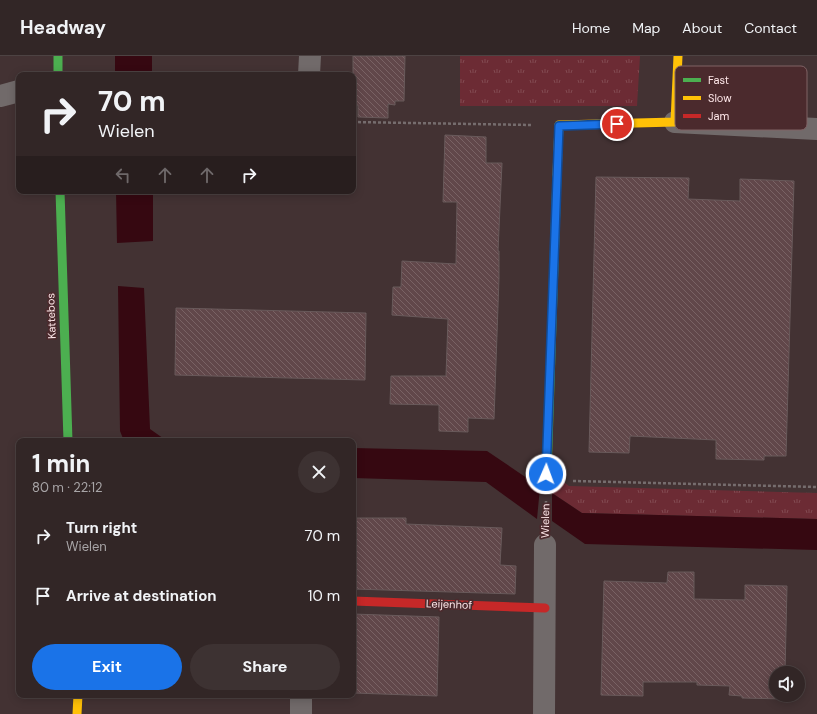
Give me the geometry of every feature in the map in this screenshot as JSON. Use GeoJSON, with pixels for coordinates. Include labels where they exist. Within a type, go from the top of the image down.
{"type":"FeatureCollection","features":[{"type":"Feature","properties":{"kind":"street"},"geometry":{"type":"LineString","coordinates":[[58,56],[58,72]]}},
{"type":"Feature","properties":{"kind":"street"},"geometry":{"type":"LineString","coordinates":[[309,72],[310,56]]}},
{"type":"Feature","properties":{"kind":"street"},"geometry":{"type":"LineString","coordinates":[[678,56],[678,66]]}},
{"type":"Feature","properties":{"kind":"street"},"geometry":{"type":"LineString","coordinates":[[0,96],[16,92]]}},
{"type":"Feature","properties":{"kind":"street"},"geometry":{"type":"LineString","coordinates":[[546,474],[559,126],[675,122]]}},
{"type":"Feature","properties":{"kind":"street"},"geometry":{"type":"LineString","coordinates":[[807,129],[817,129]]}},
{"type":"Feature","properties":{"kind":"street","name":"Kattebos"},"geometry":{"type":"LineString","coordinates":[[60,194],[68,438]]}},
{"type":"Feature","properties":{"kind":"street","name":"Wielen"},"geometry":{"type":"LineString","coordinates":[[544,714],[545,545]]}},
{"type":"Feature","properties":{"kind":"street","name":"Leijenhof"},"geometry":{"type":"LineString","coordinates":[[356,601],[545,608]]}},
{"type":"Feature","properties":{"kind":"street"},"geometry":{"type":"LineString","coordinates":[[77,714],[78,698]]}},
{"type":"Feature","properties":{"kind":"street"},"geometry":{"type":"LineString","coordinates":[[301,698],[301,714]]}},
{"type":"Feature","properties":{"kind":"path"},"geometry":{"type":"LineString","coordinates":[[356,122],[559,126]]}},
{"type":"Feature","properties":{"kind":"path"},"geometry":{"type":"LineString","coordinates":[[546,474],[555,472],[570,480],[817,487]]}},
{"type":"Feature","properties":{"kind":"path","name":"Wielen"},"geometry":{"type":"LineString","coordinates":[[545,545],[546,474]]}},
{"type":"Feature","properties":{"kind":"green space"},"geometry":{"type":"Polygon","coordinates":[[[460,56],[640,56],[637,106],[460,106],[460,56]]]}},
{"type":"Feature","properties":{"kind":"green space"},"geometry":{"type":"Polygon","coordinates":[[[554,474],[569,486],[817,493],[817,519],[582,513],[552,493],[554,474]]]}},
{"type":"Feature","properties":{"kind":"shaded area"},"geometry":{"type":"Polygon","coordinates":[[[115,56],[152,56],[152,72],[115,72],[115,56]]]}},
{"type":"Feature","properties":{"kind":"shaded area"},"geometry":{"type":"Polygon","coordinates":[[[116,194],[153,194],[153,241],[117,243],[116,194]]]}},
{"type":"Feature","properties":{"kind":"shaded area"},"geometry":{"type":"Polygon","coordinates":[[[118,286],[144,288],[150,429],[163,438],[123,438],[120,431],[118,286]]]}},
{"type":"Feature","properties":{"kind":"shaded area"},"geometry":{"type":"Polygon","coordinates":[[[356,448],[487,451],[540,487],[537,519],[486,482],[356,478],[356,448]]]}},
{"type":"Feature","properties":{"kind":"shaded area"},"geometry":{"type":"Polygon","coordinates":[[[552,493],[582,513],[817,519],[817,550],[585,544],[552,521],[552,493]]]}},
{"type":"Feature","properties":{"kind":"building"},"geometry":{"type":"Polygon","coordinates":[[[353,56],[405,56],[404,101],[395,101],[395,105],[388,104],[388,118],[358,117],[358,105],[356,105],[356,72],[353,72],[353,56]]]}},
{"type":"Feature","properties":{"kind":"building"},"geometry":{"type":"Polygon","coordinates":[[[445,135],[486,137],[486,163],[502,163],[498,251],[499,278],[494,419],[468,418],[468,432],[439,431],[439,405],[390,404],[391,376],[446,376],[448,319],[392,315],[393,287],[401,287],[402,261],[456,264],[457,202],[443,202],[445,135]]]}},
{"type":"Feature","properties":{"kind":"building"},"geometry":{"type":"Polygon","coordinates":[[[596,177],[689,178],[688,199],[740,201],[740,179],[794,181],[786,456],[764,456],[764,460],[716,459],[716,440],[630,436],[629,453],[589,452],[596,177]]]}},
{"type":"Feature","properties":{"kind":"building"},"geometry":{"type":"Polygon","coordinates":[[[176,308],[366,313],[365,380],[175,375],[176,308]]]}},
{"type":"Feature","properties":{"kind":"building"},"geometry":{"type":"Polygon","coordinates":[[[356,518],[406,518],[406,524],[502,528],[500,565],[516,566],[515,594],[356,589],[356,518]]]}},
{"type":"Feature","properties":{"kind":"building"},"geometry":{"type":"Polygon","coordinates":[[[668,572],[694,572],[694,599],[745,600],[745,585],[787,586],[785,666],[769,666],[769,699],[742,698],[742,696],[729,695],[730,686],[697,685],[697,682],[643,682],[643,696],[601,695],[604,581],[667,583],[668,572]]]}},
{"type":"Feature","properties":{"kind":"building"},"geometry":{"type":"Polygon","coordinates":[[[356,614],[439,617],[437,696],[356,693],[356,614]]]}},
{"type":"Feature","properties":{"kind":"traffic: fast"},"geometry":{"type":"LineString","coordinates":[[58,56],[58,72]]}},
{"type":"Feature","properties":{"kind":"traffic: fast"},"geometry":{"type":"LineString","coordinates":[[547,474],[557,175]]}},
{"type":"Feature","properties":{"kind":"traffic: fast"},"geometry":{"type":"LineString","coordinates":[[60,194],[68,438]]}},
{"type":"Feature","properties":{"kind":"traffic: slow"},"geometry":{"type":"LineString","coordinates":[[678,56],[678,66]]}},
{"type":"Feature","properties":{"kind":"traffic: slow"},"geometry":{"type":"LineString","coordinates":[[557,175],[559,125],[675,122]]}},
{"type":"Feature","properties":{"kind":"traffic: slow"},"geometry":{"type":"LineString","coordinates":[[77,714],[78,698]]}},
{"type":"Feature","properties":{"kind":"traffic: jam"},"geometry":{"type":"LineString","coordinates":[[356,601],[545,608]]}},
{"type":"Feature","properties":{"kind":"route"},"geometry":{"type":"LineString","coordinates":[[546,474],[559,126],[617,124]]}}]}
